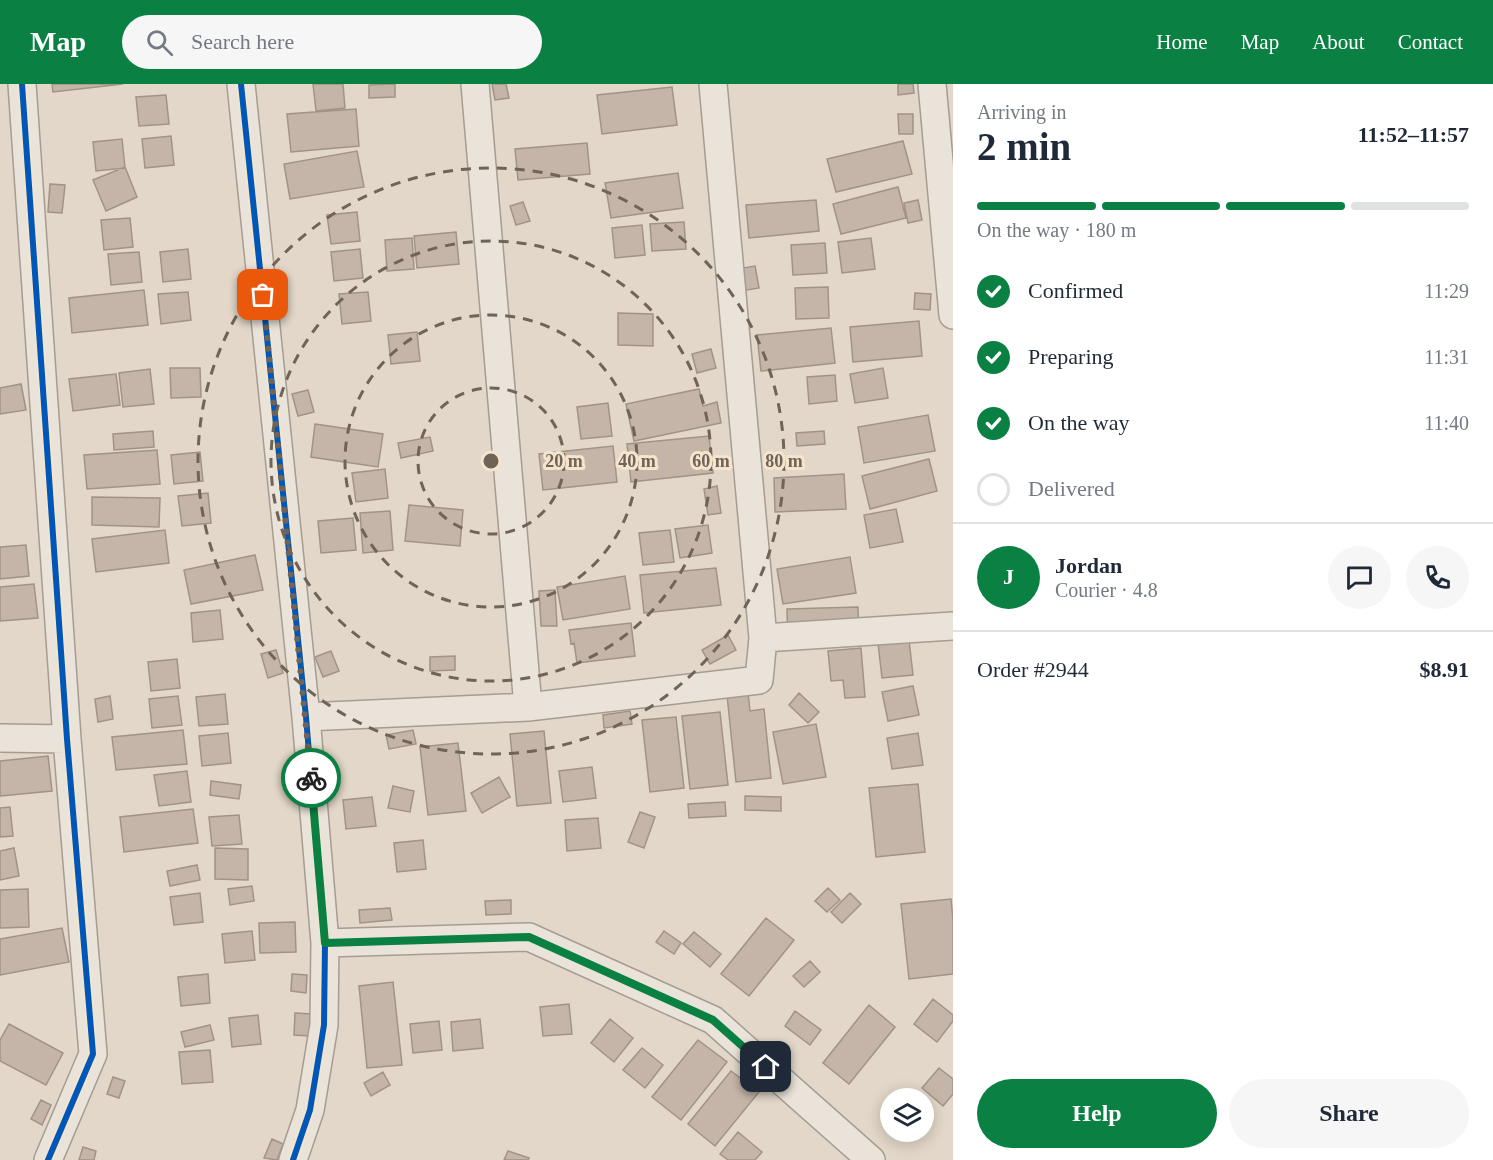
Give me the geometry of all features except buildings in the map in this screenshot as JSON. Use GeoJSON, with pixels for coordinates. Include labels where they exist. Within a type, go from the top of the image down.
{"type":"FeatureCollection","features":[{"type":"Feature","properties":{"kind":"street"},"geometry":{"type":"LineString","coordinates":[[22,84],[67,740],[93,1054],[48,1160]]}},
{"type":"Feature","properties":{"kind":"street"},"geometry":{"type":"LineString","coordinates":[[241,84],[306,717],[325,943],[324,1025],[310,1110],[293,1160]]}},
{"type":"Feature","properties":{"kind":"street"},"geometry":{"type":"LineString","coordinates":[[475,84],[528,707]]}},
{"type":"Feature","properties":{"kind":"street"},"geometry":{"type":"LineString","coordinates":[[306,717],[528,707],[759,680],[763,638],[713,84]]}},
{"type":"Feature","properties":{"kind":"street"},"geometry":{"type":"LineString","coordinates":[[932,84],[953,315]]}},
{"type":"Feature","properties":{"kind":"street"},"geometry":{"type":"LineString","coordinates":[[763,638],[953,626]]}},
{"type":"Feature","properties":{"kind":"street"},"geometry":{"type":"LineString","coordinates":[[0,738],[67,740]]}},
{"type":"Feature","properties":{"kind":"street"},"geometry":{"type":"LineString","coordinates":[[325,943],[529,937],[713,1020],[871,1160]]}},
{"type":"Feature","properties":{"kind":"cycle path"},"geometry":{"type":"LineString","coordinates":[[22,84],[67,739],[93,1054],[48,1160]]}},
{"type":"Feature","properties":{"kind":"cycle path"},"geometry":{"type":"LineString","coordinates":[[241,84],[306,717],[325,943],[324,1025],[310,1110],[293,1160]]}},
{"type":"Feature","properties":{"kind":"way so far"},"geometry":{"type":"LineString","coordinates":[[263,295],[311,778]]}},
{"type":"Feature","properties":{"kind":"route"},"geometry":{"type":"LineString","coordinates":[[311,778],[325,943],[529,937],[713,1020],[766,1067]]}}]}
